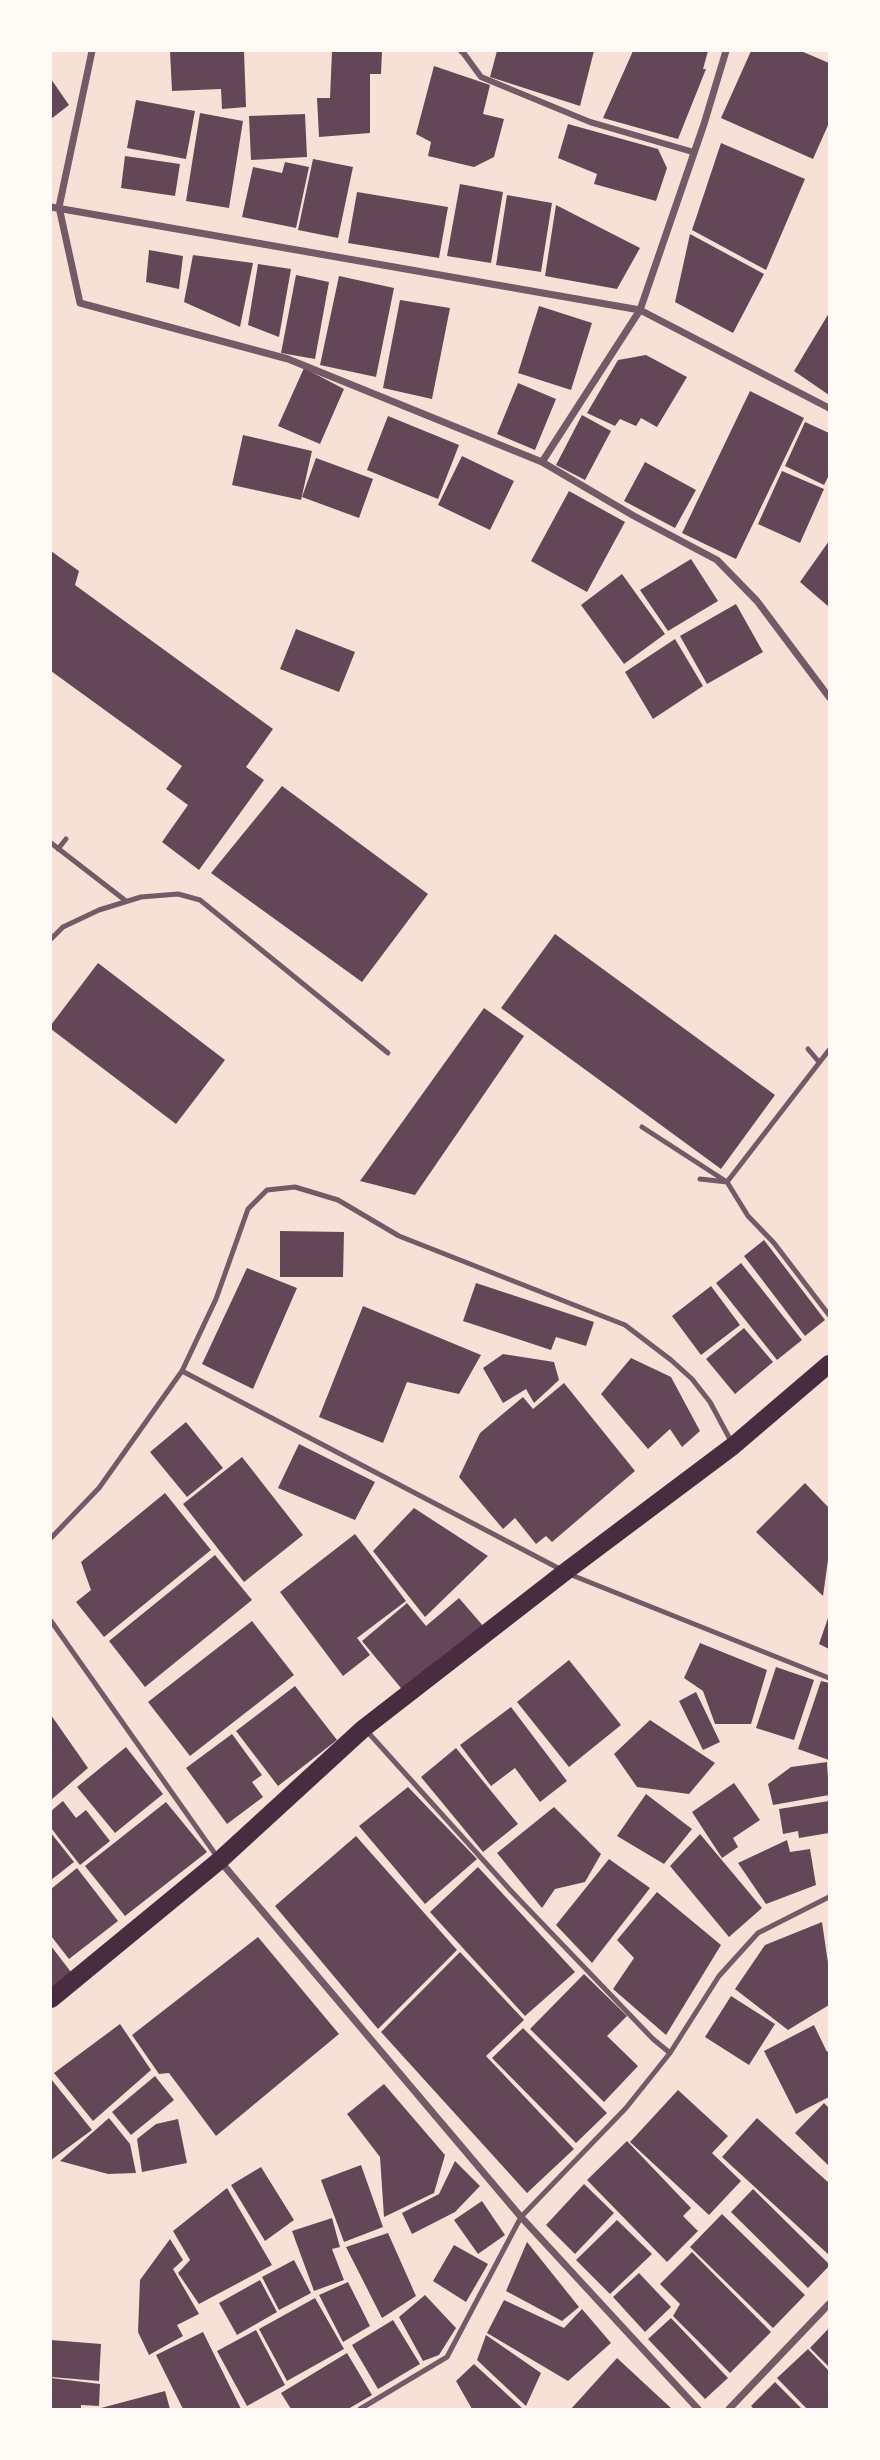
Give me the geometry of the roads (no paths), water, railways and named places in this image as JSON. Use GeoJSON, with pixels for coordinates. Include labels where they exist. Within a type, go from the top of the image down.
{"type":"FeatureCollection","features":[{"type":"Feature","properties":{"kind":"main road"},"geometry":{"type":"LineString","coordinates":[[51,1999],[220,1860],[364,1728],[733,1446],[829,1364]]}},
{"type":"Feature","properties":{"kind":"street"},"geometry":{"type":"LineString","coordinates":[[92,51],[55,207],[80,303],[288,359],[542,462],[634,516],[717,560],[757,601],[829,697]]}},
{"type":"Feature","properties":{"kind":"street"},"geometry":{"type":"LineString","coordinates":[[462,51],[481,77],[590,122],[693,152]]}},
{"type":"Feature","properties":{"kind":"street"},"geometry":{"type":"LineString","coordinates":[[542,462],[640,310],[704,124],[726,51]]}},
{"type":"Feature","properties":{"kind":"street"},"geometry":{"type":"LineString","coordinates":[[55,207],[640,310],[829,408]]}},
{"type":"Feature","properties":{"kind":"street"},"geometry":{"type":"LineString","coordinates":[[220,1860],[521,2217],[698,2409]]}},
{"type":"Feature","properties":{"kind":"street"},"geometry":{"type":"LineString","coordinates":[[729,2409],[829,2304]]}},
{"type":"Feature","properties":{"kind":"lane"},"geometry":{"type":"LineString","coordinates":[[58,849],[66,839]]}},
{"type":"Feature","properties":{"kind":"lane"},"geometry":{"type":"LineString","coordinates":[[51,844],[126,901]]}},
{"type":"Feature","properties":{"kind":"lane"},"geometry":{"type":"LineString","coordinates":[[51,939],[63,928],[99,910],[141,897],[178,894],[200,900],[388,1053]]}},
{"type":"Feature","properties":{"kind":"lane"},"geometry":{"type":"LineString","coordinates":[[808,1049],[818,1062]]}},
{"type":"Feature","properties":{"kind":"lane"},"geometry":{"type":"LineString","coordinates":[[727,1182],[829,1050]]}},
{"type":"Feature","properties":{"kind":"lane"},"geometry":{"type":"LineString","coordinates":[[642,1127],[727,1182],[748,1216],[774,1243],[829,1315]]}},
{"type":"Feature","properties":{"kind":"lane"},"geometry":{"type":"LineString","coordinates":[[700,1179],[727,1182]]}},
{"type":"Feature","properties":{"kind":"lane"},"geometry":{"type":"LineString","coordinates":[[51,1538],[99,1488],[182,1371],[216,1299],[248,1209],[267,1190],[295,1187],[338,1200],[399,1236],[625,1325],[692,1379],[710,1402],[733,1446]]}},
{"type":"Feature","properties":{"kind":"lane"},"geometry":{"type":"LineString","coordinates":[[182,1371],[565,1572],[829,1678]]}},
{"type":"Feature","properties":{"kind":"lane"},"geometry":{"type":"LineString","coordinates":[[51,1621],[220,1860]]}},
{"type":"Feature","properties":{"kind":"lane"},"geometry":{"type":"LineString","coordinates":[[364,1728],[512,1891],[653,2039],[670,2053]]}},
{"type":"Feature","properties":{"kind":"lane"},"geometry":{"type":"LineString","coordinates":[[360,2409],[447,2357],[521,2217],[626,2108],[670,2053],[719,1976],[758,1933],[829,1897]]}}]}
